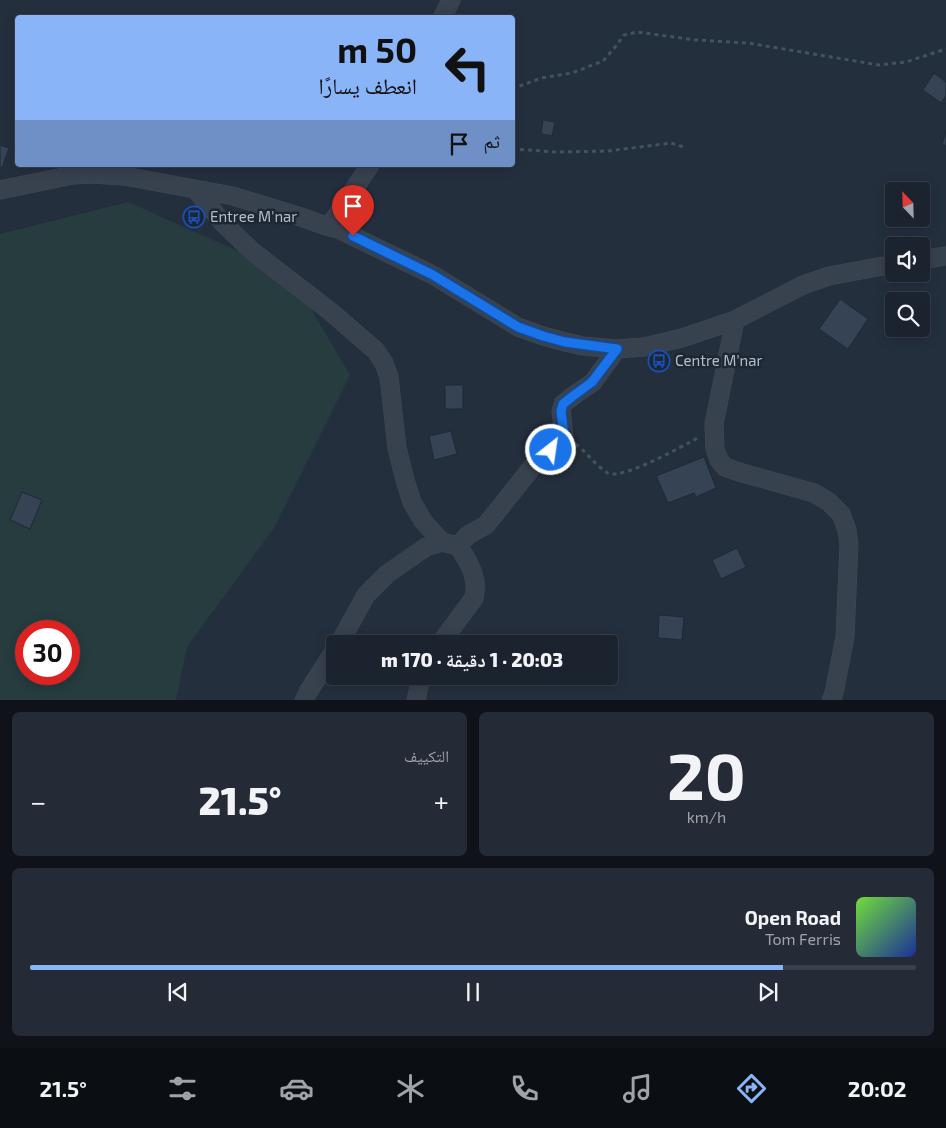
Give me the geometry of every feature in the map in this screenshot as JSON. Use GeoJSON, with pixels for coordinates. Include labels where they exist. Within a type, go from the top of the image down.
{"type":"FeatureCollection","features":[{"type":"Feature","properties":{"kind":"street"},"geometry":{"type":"LineString","coordinates":[[443,15],[450,0]]}},
{"type":"Feature","properties":{"kind":"street"},"geometry":{"type":"LineString","coordinates":[[329,227],[369,167]]}},
{"type":"Feature","properties":{"kind":"street"},"geometry":{"type":"LineString","coordinates":[[0,190],[73,175],[91,174],[124,176],[232,196],[329,227],[338,228],[433,275],[518,327],[565,342],[617,349],[644,347],[682,338],[735,320],[803,285],[829,276],[885,266]]}},
{"type":"Feature","properties":{"kind":"street"},"geometry":{"type":"LineString","coordinates":[[195,189],[222,222],[252,250],[376,350],[384,363],[389,377],[397,448],[404,480],[412,502],[422,521],[450,544],[470,565],[474,576],[476,589],[474,598],[447,635]]}},
{"type":"Feature","properties":{"kind":"street"},"geometry":{"type":"LineString","coordinates":[[930,259],[946,256]]}},
{"type":"Feature","properties":{"kind":"street"},"geometry":{"type":"LineString","coordinates":[[735,320],[714,424],[715,450],[719,460],[725,466],[739,472],[814,493],[829,502],[841,514],[847,530],[850,544],[845,637],[831,700]]}},
{"type":"Feature","properties":{"kind":"street"},"geometry":{"type":"LineString","coordinates":[[344,635],[366,594],[387,574],[426,547],[450,544],[486,525],[537,461],[562,440],[564,435],[561,411],[563,404],[592,382],[617,349]]}},
{"type":"Feature","properties":{"kind":"street"},"geometry":{"type":"LineString","coordinates":[[304,700],[326,664]]}},
{"type":"Feature","properties":{"kind":"street"},"geometry":{"type":"LineString","coordinates":[[416,700],[419,685]]}},
{"type":"Feature","properties":{"kind":"path"},"geometry":{"type":"LineString","coordinates":[[515,88],[541,78],[572,73],[603,61],[624,35],[636,32],[696,40],[748,43],[879,65],[906,62],[946,49]]}},
{"type":"Feature","properties":{"kind":"path"},"geometry":{"type":"LineString","coordinates":[[515,149],[557,152],[608,151],[670,143],[684,147]]}},
{"type":"Feature","properties":{"kind":"path"},"geometry":{"type":"LineString","coordinates":[[564,435],[608,473],[617,474],[627,472],[714,431]]}},
{"type":"Feature","properties":{"kind":"green space"},"geometry":{"type":"Polygon","coordinates":[[[128,202],[291,275],[350,375],[274,528],[187,647],[176,700],[0,700],[0,234],[128,202]]]}},
{"type":"Feature","properties":{"kind":"building"},"geometry":{"type":"Polygon","coordinates":[[[934,73],[946,82],[946,96],[941,103],[923,90],[934,73]]]}},
{"type":"Feature","properties":{"kind":"building"},"geometry":{"type":"Polygon","coordinates":[[[543,120],[555,122],[552,136],[541,134],[543,120]]]}},
{"type":"Feature","properties":{"kind":"building"},"geometry":{"type":"Polygon","coordinates":[[[946,130],[946,146],[942,145],[946,130]]]}},
{"type":"Feature","properties":{"kind":"building"},"geometry":{"type":"Polygon","coordinates":[[[0,145],[9,148],[2,168],[0,167],[0,145]]]}},
{"type":"Feature","properties":{"kind":"building"},"geometry":{"type":"Polygon","coordinates":[[[840,299],[868,319],[848,349],[819,329],[840,299]]]}},
{"type":"Feature","properties":{"kind":"building"},"geometry":{"type":"Polygon","coordinates":[[[445,385],[463,385],[463,409],[445,409],[445,385]]]}},
{"type":"Feature","properties":{"kind":"building"},"geometry":{"type":"Polygon","coordinates":[[[451,431],[457,454],[434,460],[429,436],[451,431]]]}},
{"type":"Feature","properties":{"kind":"building"},"geometry":{"type":"Polygon","coordinates":[[[704,457],[716,488],[696,497],[694,493],[668,503],[656,476],[704,457]]]}},
{"type":"Feature","properties":{"kind":"building"},"geometry":{"type":"Polygon","coordinates":[[[22,492],[42,500],[30,529],[10,520],[22,492]]]}},
{"type":"Feature","properties":{"kind":"building"},"geometry":{"type":"Polygon","coordinates":[[[737,548],[746,567],[721,579],[712,560],[737,548]]]}},
{"type":"Feature","properties":{"kind":"building"},"geometry":{"type":"Polygon","coordinates":[[[659,615],[684,617],[682,640],[658,638],[659,615]]]}},
{"type":"Feature","properties":{"kind":"place","name":"Entree M'nar"},"geometry":{"type":"Point","coordinates":[194,217]}},
{"type":"Feature","properties":{"kind":"place","name":"Centre M'nar"},"geometry":{"type":"Point","coordinates":[659,361]}},
{"type":"Feature","properties":{"kind":"route"},"geometry":{"type":"LineString","coordinates":[[353,236],[433,275],[518,327],[543,336],[583,346],[617,349],[592,382],[563,404],[561,411],[564,435],[562,440],[551,450]]}}]}
